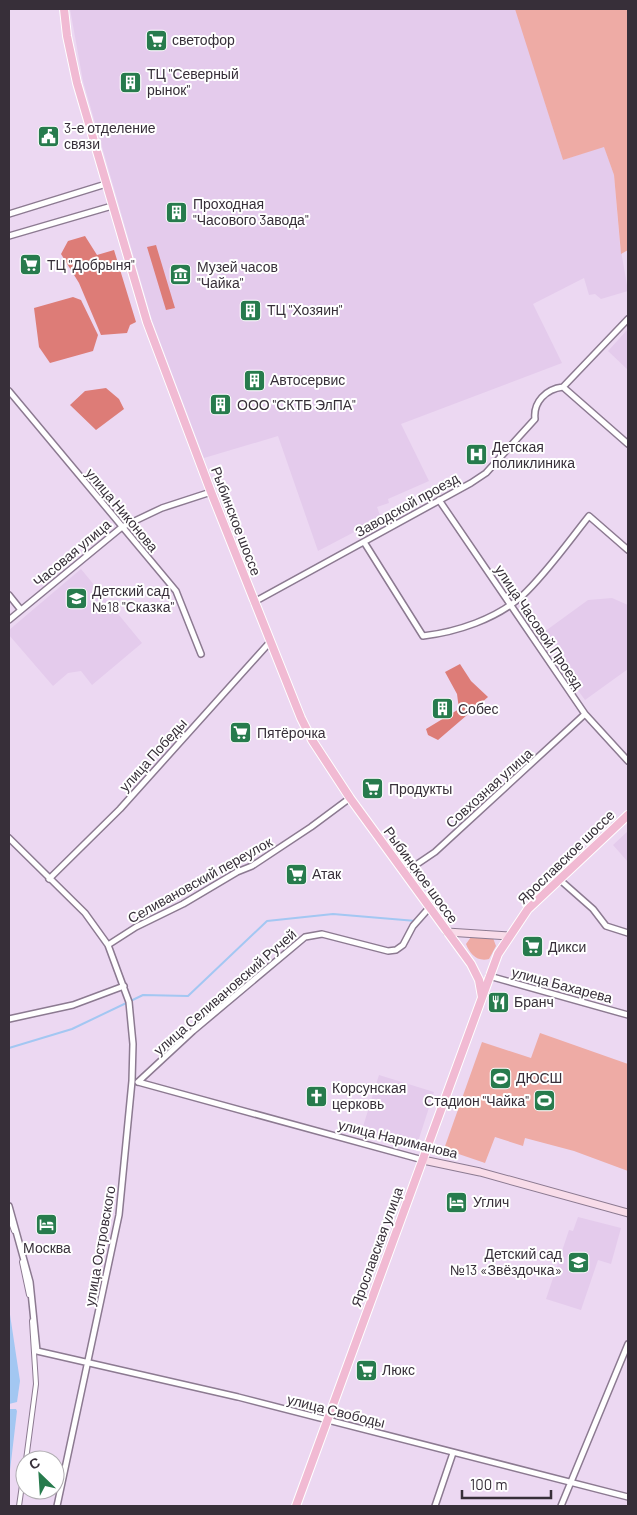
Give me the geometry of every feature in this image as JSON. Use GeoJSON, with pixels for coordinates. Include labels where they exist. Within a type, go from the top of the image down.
{"type":"FeatureCollection","features":[{"type":"Feature","properties":{"kind":"main road","name":"Рыбинское шоссе"},"geometry":{"type":"LineString","coordinates":[[64,9],[67,36],[77,83],[147,322],[270,642],[312,740],[350,798],[476,971],[482,997]]}},
{"type":"Feature","properties":{"kind":"main road","name":"Ярославское шоссе"},"geometry":{"type":"LineString","coordinates":[[482,997],[489,976],[509,936],[528,909],[628,814]]}},
{"type":"Feature","properties":{"kind":"main road"},"geometry":{"type":"LineString","coordinates":[[447,932],[509,936]]}},
{"type":"Feature","properties":{"kind":"main road","name":"Ярославская улица"},"geometry":{"type":"LineString","coordinates":[[296,1506],[482,997]]}},
{"type":"Feature","properties":{"kind":"main road","name":"улица Нариманова"},"geometry":{"type":"LineString","coordinates":[[423,1160],[480,1172],[628,1213]]}},
{"type":"Feature","properties":{"kind":"street"},"geometry":{"type":"LineString","coordinates":[[9,214],[106,184]]}},
{"type":"Feature","properties":{"kind":"street"},"geometry":{"type":"LineString","coordinates":[[9,236],[112,206]]}},
{"type":"Feature","properties":{"kind":"street","name":"Заводской проезд"},"geometry":{"type":"LineString","coordinates":[[254,602],[486,473],[535,420],[535,408],[541,398],[550,390],[563,387],[628,319]]}},
{"type":"Feature","properties":{"kind":"street"},"geometry":{"type":"LineString","coordinates":[[563,387],[628,444]]}},
{"type":"Feature","properties":{"kind":"street","name":"улица Никонова"},"geometry":{"type":"LineString","coordinates":[[9,391],[176,591],[201,654]]}},
{"type":"Feature","properties":{"kind":"street","name":"Часовая улица"},"geometry":{"type":"LineString","coordinates":[[9,620],[122,526],[162,508],[211,492]]}},
{"type":"Feature","properties":{"kind":"street","name":"улица Часовой Проезд"},"geometry":{"type":"LineString","coordinates":[[439,500],[585,714],[628,761]]}},
{"type":"Feature","properties":{"kind":"street"},"geometry":{"type":"LineString","coordinates":[[364,542],[423,636],[459,629],[510,604],[528,589],[589,516],[628,550]]}},
{"type":"Feature","properties":{"kind":"street"},"geometry":{"type":"LineString","coordinates":[[9,595],[21,610]]}},
{"type":"Feature","properties":{"kind":"street","name":"улица Победы"},"geometry":{"type":"LineString","coordinates":[[48,879],[120,809],[270,642]]}},
{"type":"Feature","properties":{"kind":"street","name":"Совхозная улица"},"geometry":{"type":"LineString","coordinates":[[404,873],[435,852],[585,714]]}},
{"type":"Feature","properties":{"kind":"street","name":"Селивановский переулок"},"geometry":{"type":"LineString","coordinates":[[108,945],[136,927],[183,904],[236,872],[252,866],[312,828],[350,798]]}},
{"type":"Feature","properties":{"kind":"street","name":"улица Островского"},"geometry":{"type":"LineString","coordinates":[[9,838],[48,879],[85,913],[108,945],[124,986],[132,1021],[135,1081],[119,1214],[57,1506]]}},
{"type":"Feature","properties":{"kind":"street"},"geometry":{"type":"LineString","coordinates":[[559,879],[593,909],[606,926],[628,933]]}},
{"type":"Feature","properties":{"kind":"street","name":"улица Селивановский Ручей"},"geometry":{"type":"LineString","coordinates":[[135,1081],[305,937],[322,934],[388,951],[396,950],[403,945],[413,926],[429,908]]}},
{"type":"Feature","properties":{"kind":"street","name":"улица Бахарева"},"geometry":{"type":"LineString","coordinates":[[489,976],[628,1015]]}},
{"type":"Feature","properties":{"kind":"street"},"geometry":{"type":"LineString","coordinates":[[9,1019],[73,1005],[124,986]]}},
{"type":"Feature","properties":{"kind":"street","name":"улица Нариманова"},"geometry":{"type":"LineString","coordinates":[[135,1081],[423,1160]]}},
{"type":"Feature","properties":{"kind":"street","name":"улица Свободы"},"geometry":{"type":"LineString","coordinates":[[9,1206],[30,1282],[37,1351],[327,1420],[628,1497]]}},
{"type":"Feature","properties":{"kind":"street"},"geometry":{"type":"LineString","coordinates":[[9,1217],[27,1283],[35,1361],[36,1384],[27,1450]]}},
{"type":"Feature","properties":{"kind":"street"},"geometry":{"type":"LineString","coordinates":[[561,1506],[628,1344]]}},
{"type":"Feature","properties":{"kind":"street"},"geometry":{"type":"LineString","coordinates":[[435,1506],[453,1453]]}},
{"type":"Feature","properties":{"kind":"shaded area"},"geometry":{"type":"Polygon","coordinates":[[[70,9],[516,9],[563,160],[604,146],[614,175],[620,245],[628,291],[601,299],[595,294],[589,295],[584,278],[533,304],[562,363],[401,424],[429,481],[388,499],[389,503],[377,507],[381,518],[318,551],[278,436],[204,458],[152,320],[83,81],[70,9]]]}},
{"type":"Feature","properties":{"kind":"shaded area"},"geometry":{"type":"Polygon","coordinates":[[[515,9],[628,9],[628,250],[621,254],[614,175],[604,147],[563,160],[515,9]]]}},
{"type":"Feature","properties":{"kind":"shaded area"},"geometry":{"type":"Polygon","coordinates":[[[85,236],[97,255],[114,250],[136,322],[130,325],[127,333],[101,335],[79,283],[61,254],[68,241],[85,236]]]}},
{"type":"Feature","properties":{"kind":"shaded area"},"geometry":{"type":"Polygon","coordinates":[[[156,245],[175,308],[166,310],[147,247],[156,245]]]}},
{"type":"Feature","properties":{"kind":"shaded area"},"geometry":{"type":"Polygon","coordinates":[[[73,297],[81,300],[98,335],[93,351],[50,363],[39,347],[34,308],[73,297]]]}},
{"type":"Feature","properties":{"kind":"shaded area"},"geometry":{"type":"Polygon","coordinates":[[[628,329],[628,370],[608,351],[628,329]]]}},
{"type":"Feature","properties":{"kind":"shaded area"},"geometry":{"type":"Polygon","coordinates":[[[106,388],[119,399],[124,409],[96,430],[70,405],[85,391],[106,388]]]}},
{"type":"Feature","properties":{"kind":"shaded area","name":"Детский сад №18 \"Сказка\""},"geometry":{"type":"Polygon","coordinates":[[[81,569],[142,643],[92,685],[81,671],[68,673],[53,686],[9,635],[9,630],[81,569]]]}},
{"type":"Feature","properties":{"kind":"shaded area"},"geometry":{"type":"Polygon","coordinates":[[[612,598],[628,605],[628,669],[585,700],[558,663],[544,632],[588,600],[612,598]]]}},
{"type":"Feature","properties":{"kind":"shaded area"},"geometry":{"type":"Polygon","coordinates":[[[460,664],[471,681],[488,697],[438,740],[428,735],[426,729],[459,709],[457,694],[445,672],[460,664]]]}},
{"type":"Feature","properties":{"kind":"shaded area"},"geometry":{"type":"Polygon","coordinates":[[[628,831],[628,862],[613,845],[628,831]]]}},
{"type":"Feature","properties":{"kind":"shaded area"},"geometry":{"type":"Polygon","coordinates":[[[471,937],[493,938],[496,946],[489,959],[481,959],[472,954],[466,944],[471,937]]]}},
{"type":"Feature","properties":{"kind":"shaded area","name":"Стадион \"Чайка\""},"geometry":{"type":"Polygon","coordinates":[[[540,1033],[628,1064],[628,1171],[574,1151],[525,1138],[523,1146],[495,1137],[485,1163],[444,1149],[482,1042],[531,1058],[540,1033]]]}},
{"type":"Feature","properties":{"kind":"shaded area"},"geometry":{"type":"Polygon","coordinates":[[[379,1075],[434,1092],[415,1151],[361,1133],[379,1075]]]}},
{"type":"Feature","properties":{"kind":"shaded area","name":"Детский сад №13 «Звёздочка»"},"geometry":{"type":"Polygon","coordinates":[[[578,1217],[621,1228],[611,1264],[598,1260],[581,1310],[546,1299],[569,1230],[573,1231],[578,1217]]]}},
{"type":"Feature","properties":{"kind":"water"},"geometry":{"type":"Polygon","coordinates":[[[9,1308],[20,1381],[17,1402],[9,1404],[9,1308]]]}},
{"type":"Feature","properties":{"kind":"water"},"geometry":{"type":"Polygon","coordinates":[[[9,1409],[16,1409],[17,1411],[9,1479],[9,1409]]]}},
{"type":"Feature","properties":{"kind":"waterway"},"geometry":{"type":"LineString","coordinates":[[9,1048],[72,1029],[143,995],[188,996],[267,921],[333,914],[416,921]]}},
{"type":"Feature","properties":{"kind":"place","name":"светофор"},"geometry":{"type":"Point","coordinates":[156,40]}},
{"type":"Feature","properties":{"kind":"place","name":"ТЦ \"Северный рынок\""},"geometry":{"type":"Point","coordinates":[131,82]}},
{"type":"Feature","properties":{"kind":"place","name":"3-е отделение связи"},"geometry":{"type":"Point","coordinates":[48,136]}},
{"type":"Feature","properties":{"kind":"place","name":"Проходная \"Часового 3авода\""},"geometry":{"type":"Point","coordinates":[177,212]}},
{"type":"Feature","properties":{"kind":"place","name":"ТЦ \"Добрыня\""},"geometry":{"type":"Point","coordinates":[31,265]}},
{"type":"Feature","properties":{"kind":"place","name":"Музей часов \"Чайка\""},"geometry":{"type":"Point","coordinates":[181,275]}},
{"type":"Feature","properties":{"kind":"place","name":"ТЦ \"Хозяин\""},"geometry":{"type":"Point","coordinates":[251,310]}},
{"type":"Feature","properties":{"kind":"place","name":"Автосервис"},"geometry":{"type":"Point","coordinates":[254,380]}},
{"type":"Feature","properties":{"kind":"place","name":"ООО \"СКТБ ЭлПА\""},"geometry":{"type":"Point","coordinates":[221,405]}},
{"type":"Feature","properties":{"kind":"place","name":"Детская поликлиника"},"geometry":{"type":"Point","coordinates":[476,455]}},
{"type":"Feature","properties":{"kind":"place","name":"Детский сад №18 \"Сказка\""},"geometry":{"type":"Point","coordinates":[76,599]}},
{"type":"Feature","properties":{"kind":"place","name":"Собес"},"geometry":{"type":"Point","coordinates":[442,709]}},
{"type":"Feature","properties":{"kind":"place","name":"Пятёрочка"},"geometry":{"type":"Point","coordinates":[241,733]}},
{"type":"Feature","properties":{"kind":"place","name":"Продукты"},"geometry":{"type":"Point","coordinates":[373,789]}},
{"type":"Feature","properties":{"kind":"place","name":"Атак"},"geometry":{"type":"Point","coordinates":[296,874]}},
{"type":"Feature","properties":{"kind":"place","name":"Дикси"},"geometry":{"type":"Point","coordinates":[532,947]}},
{"type":"Feature","properties":{"kind":"place","name":"Бранч"},"geometry":{"type":"Point","coordinates":[498,1002]}},
{"type":"Feature","properties":{"kind":"place","name":"ДЮСШ"},"geometry":{"type":"Point","coordinates":[500,1078]}},
{"type":"Feature","properties":{"kind":"place","name":"Корсунская церковь"},"geometry":{"type":"Point","coordinates":[316,1096]}},
{"type":"Feature","properties":{"kind":"place","name":"Стадион \"Чайка\""},"geometry":{"type":"Point","coordinates":[545,1101]}},
{"type":"Feature","properties":{"kind":"place","name":"Углич"},"geometry":{"type":"Point","coordinates":[457,1202]}},
{"type":"Feature","properties":{"kind":"place","name":"Москва"},"geometry":{"type":"Point","coordinates":[47,1225]}},
{"type":"Feature","properties":{"kind":"place","name":"Детский сад №13 «Звёздочка»"},"geometry":{"type":"Point","coordinates":[578,1262]}},
{"type":"Feature","properties":{"kind":"place","name":"Люкс"},"geometry":{"type":"Point","coordinates":[366,1370]}}]}
